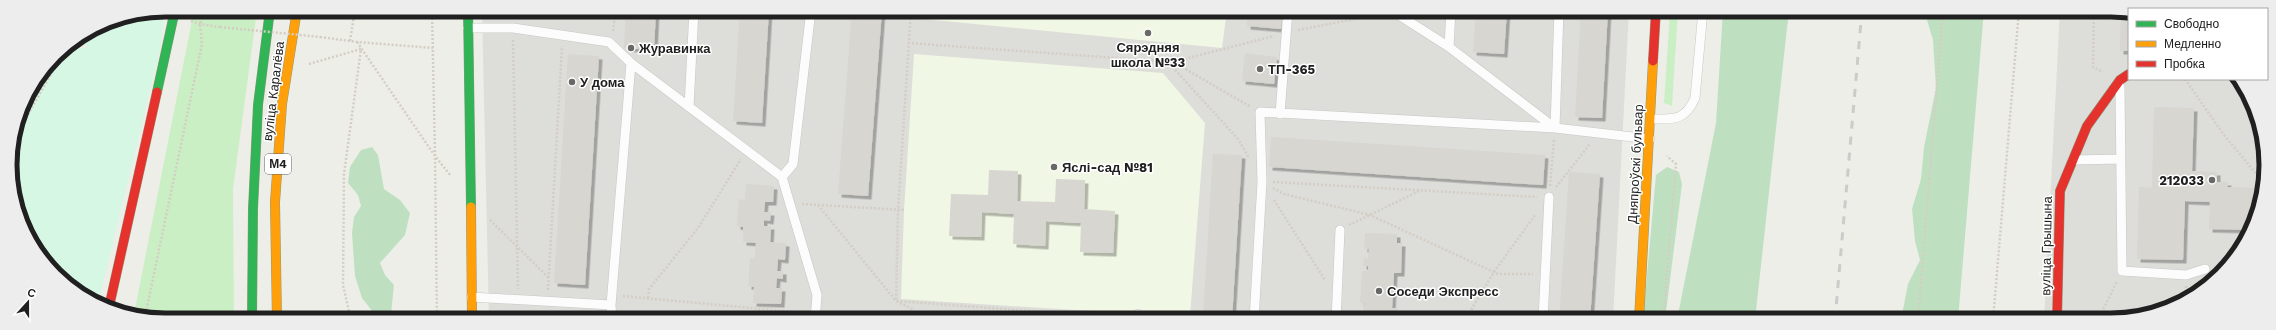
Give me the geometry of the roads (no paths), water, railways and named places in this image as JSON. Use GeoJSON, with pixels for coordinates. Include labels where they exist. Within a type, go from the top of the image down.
{"type":"FeatureCollection","features":[{"type":"Feature","properties":{"kind":"street"},"geometry":{"type":"LineString","coordinates":[[110,303],[174,17]]}},
{"type":"Feature","properties":{"kind":"street","name":"вуліца Каралёва"},"geometry":{"type":"LineString","coordinates":[[252,313],[253,209],[258,105],[269,17]]}},
{"type":"Feature","properties":{"kind":"street","name":"вуліца Каралёва"},"geometry":{"type":"LineString","coordinates":[[277,313],[275,202],[282,104],[296,17]]}},
{"type":"Feature","properties":{"kind":"street"},"geometry":{"type":"LineString","coordinates":[[468,17],[472,313]]}},
{"type":"Feature","properties":{"kind":"street","name":"Дняпроўскі бульвар"},"geometry":{"type":"LineString","coordinates":[[1639,313],[1656,17]]}},
{"type":"Feature","properties":{"kind":"street","name":"вуліца Грышына"},"geometry":{"type":"LineString","coordinates":[[2058,313],[2060,191],[2087,126],[2120,80],[2128,75]]}},
{"type":"Feature","properties":{"kind":"lane"},"geometry":{"type":"LineString","coordinates":[[689,107],[694,17]]}},
{"type":"Feature","properties":{"kind":"lane"},"geometry":{"type":"LineString","coordinates":[[782,177],[793,164],[811,17]]}},
{"type":"Feature","properties":{"kind":"lane"},"geometry":{"type":"LineString","coordinates":[[1280,114],[1287,17]]}},
{"type":"Feature","properties":{"kind":"lane"},"geometry":{"type":"LineString","coordinates":[[1402,17],[1449,48],[1555,128]]}},
{"type":"Feature","properties":{"kind":"lane"},"geometry":{"type":"LineString","coordinates":[[1449,48],[1451,17]]}},
{"type":"Feature","properties":{"kind":"lane"},"geometry":{"type":"LineString","coordinates":[[1555,128],[1559,17]]}},
{"type":"Feature","properties":{"kind":"lane"},"geometry":{"type":"LineString","coordinates":[[1651,119],[1681,117],[1690,110],[1696,98],[1702,17]]}},
{"type":"Feature","properties":{"kind":"lane"},"geometry":{"type":"LineString","coordinates":[[468,28],[513,28],[609,42],[631,63],[782,177],[817,296],[816,313]]}},
{"type":"Feature","properties":{"kind":"lane"},"geometry":{"type":"LineString","coordinates":[[612,313],[631,63]]}},
{"type":"Feature","properties":{"kind":"lane"},"geometry":{"type":"LineString","coordinates":[[2120,80],[2122,271],[2186,275],[2205,269]]}},
{"type":"Feature","properties":{"kind":"lane"},"geometry":{"type":"LineString","coordinates":[[1254,313],[1262,182],[1260,112],[1555,128],[1650,139]]}},
{"type":"Feature","properties":{"kind":"lane"},"geometry":{"type":"LineString","coordinates":[[2073,160],[2120,159]]}},
{"type":"Feature","properties":{"kind":"lane"},"geometry":{"type":"LineString","coordinates":[[1543,313],[1549,197]]}},
{"type":"Feature","properties":{"kind":"lane"},"geometry":{"type":"LineString","coordinates":[[1336,313],[1340,230]]}},
{"type":"Feature","properties":{"kind":"lane"},"geometry":{"type":"LineString","coordinates":[[471,296],[611,305]]}},
{"type":"Feature","properties":{"kind":"railway"},"geometry":{"type":"LineString","coordinates":[[1836,313],[1861,17]]}},
{"type":"Feature","properties":{"kind":"place","name":"Сярэдняя школа №33"},"geometry":{"type":"Point","coordinates":[1148,33]}},
{"type":"Feature","properties":{"kind":"place","name":"Журавинка"},"geometry":{"type":"Point","coordinates":[631,48]}},
{"type":"Feature","properties":{"kind":"place","name":"ТП-365"},"geometry":{"type":"Point","coordinates":[1260,69]}},
{"type":"Feature","properties":{"kind":"place","name":"У дома"},"geometry":{"type":"Point","coordinates":[572,82]}},
{"type":"Feature","properties":{"kind":"place","name":"Яслі-сад №81"},"geometry":{"type":"Point","coordinates":[1054,167]}},
{"type":"Feature","properties":{"kind":"place","name":"212033"},"geometry":{"type":"Point","coordinates":[2212,180]}},
{"type":"Feature","properties":{"kind":"place","name":"Соседи Экспресс"},"geometry":{"type":"Point","coordinates":[1379,291]}}]}
